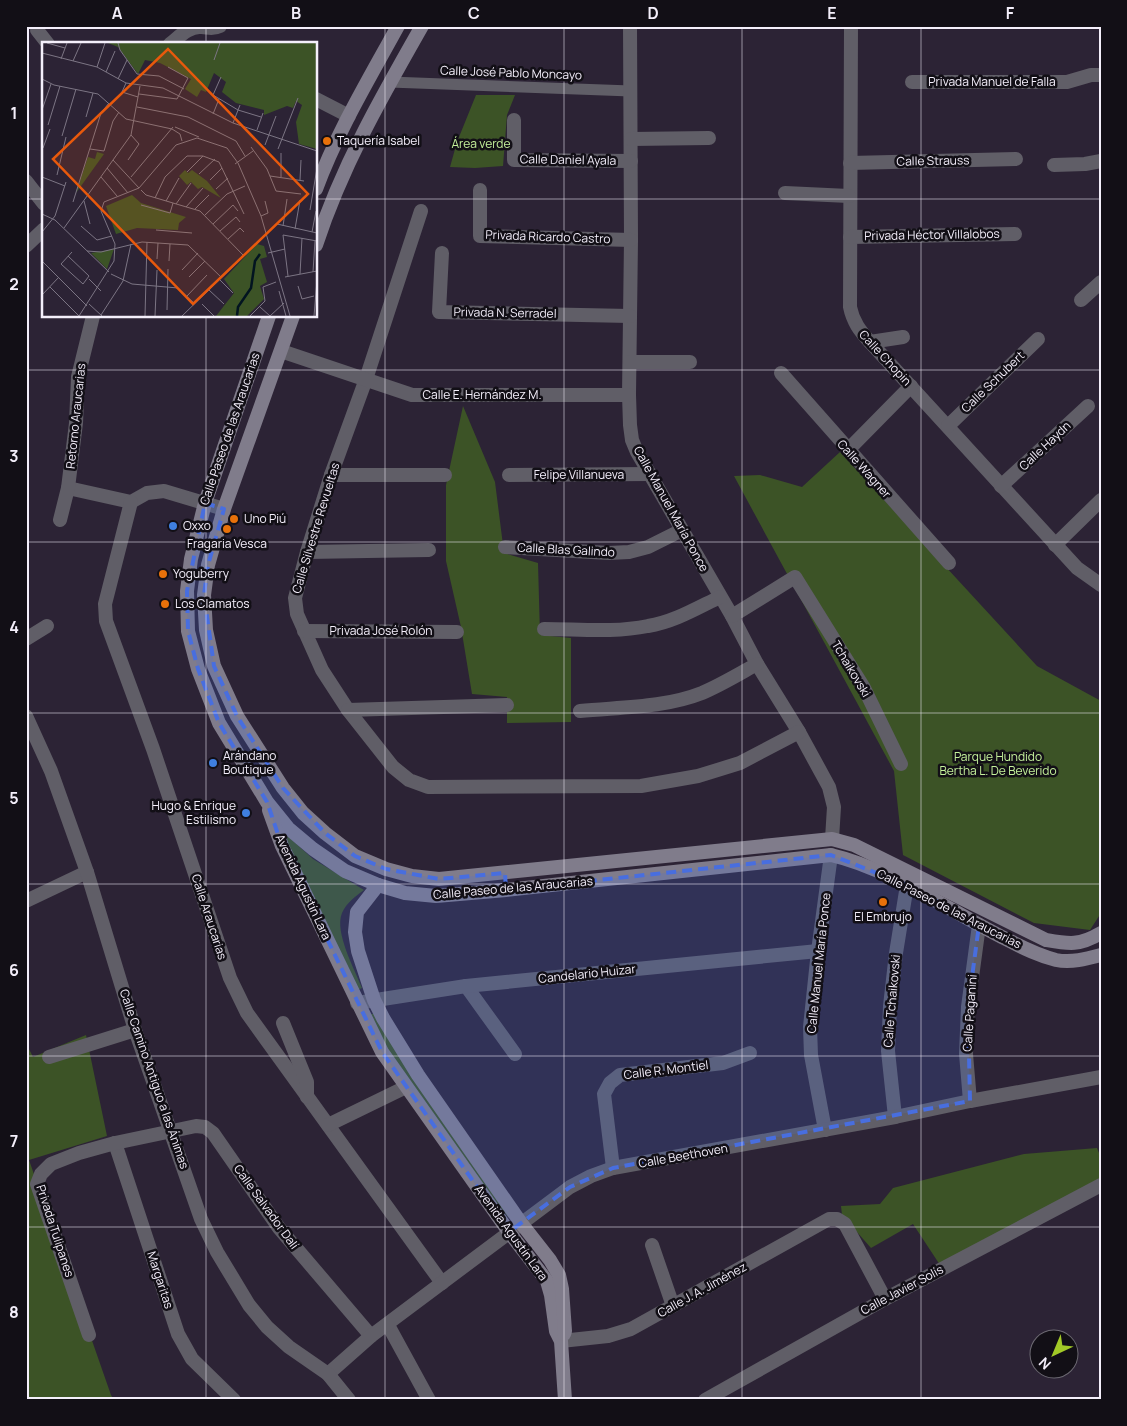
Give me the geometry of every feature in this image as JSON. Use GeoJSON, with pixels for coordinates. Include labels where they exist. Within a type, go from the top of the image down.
{"type":"FeatureCollection","features":[{"type":"Feature","properties":{"kind":"main road"},"geometry":{"type":"LineString","coordinates":[[318,185],[348,116],[398,26]]}},
{"type":"Feature","properties":{"kind":"main road"},"geometry":{"type":"LineString","coordinates":[[318,238],[341,178],[367,124],[422,26]]}},
{"type":"Feature","properties":{"kind":"main road","name":"Calle Paseo de las Araucarias"},"geometry":{"type":"LineString","coordinates":[[268,318],[204,503],[190,559],[187,591],[188,631],[198,669],[219,723],[267,802],[288,828],[313,849],[345,871],[378,885],[405,893],[436,896],[831,855],[847,858],[907,885],[1036,954],[1057,960],[1079,961],[1101,955]]}},
{"type":"Feature","properties":{"kind":"main road","name":"Calle Paseo de las Araucarias"},"geometry":{"type":"LineString","coordinates":[[292,318],[224,509],[208,565],[204,594],[206,630],[214,666],[237,716],[283,788],[304,813],[325,833],[355,856],[386,870],[412,876],[439,879],[832,839],[854,845],[984,911],[1046,940],[1070,944],[1090,940],[1101,933]]}},
{"type":"Feature","properties":{"kind":"main road","name":"Avenida Agustín Lara"},"geometry":{"type":"LineString","coordinates":[[267,802],[282,846],[382,1052],[509,1232],[547,1281],[556,1331],[561,1341]]}},
{"type":"Feature","properties":{"kind":"main road"},"geometry":{"type":"LineString","coordinates":[[505,872],[506,890]]}},
{"type":"Feature","properties":{"kind":"main road","name":"Avenida Agustín Lara"},"geometry":{"type":"LineString","coordinates":[[378,885],[357,912],[355,932],[358,951],[374,1000],[418,1075],[559,1275],[565,1331],[561,1341]]}},
{"type":"Feature","properties":{"kind":"main road"},"geometry":{"type":"LineString","coordinates":[[561,1341],[565,1400]]}},
{"type":"Feature","properties":{"kind":"street"},"geometry":{"type":"LineString","coordinates":[[173,42],[190,29],[199,26],[214,29],[220,26]]}},
{"type":"Feature","properties":{"kind":"street","name":"Calle Manuel María Ponce"},"geometry":{"type":"LineString","coordinates":[[630,26],[631,240],[629,395],[632,440],[637,452],[732,616],[757,664],[799,732],[829,787],[834,807],[832,839]]}},
{"type":"Feature","properties":{"kind":"street","name":"Calle Chopin"},"geometry":{"type":"LineString","coordinates":[[851,26],[849,196],[850,307],[852,319],[870,342],[1055,545],[1077,568],[1101,585]]}},
{"type":"Feature","properties":{"kind":"street"},"geometry":{"type":"LineString","coordinates":[[37,30],[46,42]]}},
{"type":"Feature","properties":{"kind":"street","name":"Privada Manuel de Falla"},"geometry":{"type":"LineString","coordinates":[[912,82],[1067,82],[1091,75],[1101,75]]}},
{"type":"Feature","properties":{"kind":"street","name":"Calle José Pablo Moncayo"},"geometry":{"type":"LineString","coordinates":[[390,82],[631,91]]}},
{"type":"Feature","properties":{"kind":"street"},"geometry":{"type":"LineString","coordinates":[[318,100],[348,116]]}},
{"type":"Feature","properties":{"kind":"street","name":"Calle Daniel Ayala"},"geometry":{"type":"LineString","coordinates":[[514,120],[514,160],[631,161]]}},
{"type":"Feature","properties":{"kind":"street"},"geometry":{"type":"LineString","coordinates":[[631,139],[709,138]]}},
{"type":"Feature","properties":{"kind":"street","name":"Calle Strauss"},"geometry":{"type":"LineString","coordinates":[[850,163],[1016,159]]}},
{"type":"Feature","properties":{"kind":"street"},"geometry":{"type":"LineString","coordinates":[[1054,165],[1085,164],[1101,161]]}},
{"type":"Feature","properties":{"kind":"street"},"geometry":{"type":"LineString","coordinates":[[26,181],[42,201]]}},
{"type":"Feature","properties":{"kind":"street","name":"Privada Ricardo Castro"},"geometry":{"type":"LineString","coordinates":[[480,190],[480,236],[631,240]]}},
{"type":"Feature","properties":{"kind":"street"},"geometry":{"type":"LineString","coordinates":[[785,193],[849,196]]}},
{"type":"Feature","properties":{"kind":"street","name":"Calle Silvestre Revueltas"},"geometry":{"type":"LineString","coordinates":[[421,211],[366,379],[331,475],[295,598],[297,614],[322,670],[348,710],[393,766],[409,780],[428,787],[641,786],[698,776],[740,763],[799,732]]}},
{"type":"Feature","properties":{"kind":"street"},"geometry":{"type":"LineString","coordinates":[[26,246],[42,231]]}},
{"type":"Feature","properties":{"kind":"street","name":"Privada Héctor Villalobos"},"geometry":{"type":"LineString","coordinates":[[850,237],[1015,234]]}},
{"type":"Feature","properties":{"kind":"street","name":"Privada N. Serradel"},"geometry":{"type":"LineString","coordinates":[[442,253],[439,312],[630,316]]}},
{"type":"Feature","properties":{"kind":"street"},"geometry":{"type":"LineString","coordinates":[[1081,300],[1101,282]]}},
{"type":"Feature","properties":{"kind":"street","name":"Retorno Araucarias"},"geometry":{"type":"LineString","coordinates":[[60,520],[68,488],[76,423],[78,377],[93,318]]}},
{"type":"Feature","properties":{"kind":"street"},"geometry":{"type":"LineString","coordinates":[[870,342],[903,337]]}},
{"type":"Feature","properties":{"kind":"street","name":"Calle Schubert"},"geometry":{"type":"LineString","coordinates":[[948,426],[1038,339]]}},
{"type":"Feature","properties":{"kind":"street","name":"Calle E. Hernández M."},"geometry":{"type":"LineString","coordinates":[[281,351],[412,395],[629,395]]}},
{"type":"Feature","properties":{"kind":"street"},"geometry":{"type":"LineString","coordinates":[[630,362],[690,362]]}},
{"type":"Feature","properties":{"kind":"street","name":"Calle Wagner"},"geometry":{"type":"LineString","coordinates":[[781,373],[949,563]]}},
{"type":"Feature","properties":{"kind":"street"},"geometry":{"type":"LineString","coordinates":[[848,450],[911,386]]}},
{"type":"Feature","properties":{"kind":"street","name":"Calle Haydn"},"geometry":{"type":"LineString","coordinates":[[1002,486],[1088,406]]}},
{"type":"Feature","properties":{"kind":"street","name":"Felipe Villanueva"},"geometry":{"type":"LineString","coordinates":[[509,475],[650,474]]}},
{"type":"Feature","properties":{"kind":"street"},"geometry":{"type":"LineString","coordinates":[[331,475],[445,475]]}},
{"type":"Feature","properties":{"kind":"street"},"geometry":{"type":"LineString","coordinates":[[68,488],[131,502],[146,493],[164,492],[224,509]]}},
{"type":"Feature","properties":{"kind":"street"},"geometry":{"type":"LineString","coordinates":[[1055,545],[1101,500]]}},
{"type":"Feature","properties":{"kind":"street","name":"Calle Araucarias"},"geometry":{"type":"LineString","coordinates":[[131,502],[105,604],[106,621],[153,749],[230,978],[247,1014],[442,1282]]}},
{"type":"Feature","properties":{"kind":"street","name":"Calle Blas Galindo"},"geometry":{"type":"LineString","coordinates":[[506,547],[609,553],[629,552],[648,547],[682,530]]}},
{"type":"Feature","properties":{"kind":"street"},"geometry":{"type":"LineString","coordinates":[[307,552],[429,550]]}},
{"type":"Feature","properties":{"kind":"street","name":"Tchaikovski"},"geometry":{"type":"LineString","coordinates":[[732,616],[795,577],[864,688],[901,764]]}},
{"type":"Feature","properties":{"kind":"street"},"geometry":{"type":"LineString","coordinates":[[544,629],[627,629],[650,626],[674,619],[720,596]]}},
{"type":"Feature","properties":{"kind":"street"},"geometry":{"type":"LineString","coordinates":[[26,639],[47,626]]}},
{"type":"Feature","properties":{"kind":"street","name":"Privada José Rolón"},"geometry":{"type":"LineString","coordinates":[[304,631],[457,632]]}},
{"type":"Feature","properties":{"kind":"street"},"geometry":{"type":"LineString","coordinates":[[580,710],[656,704],[680,700],[702,693],[757,664]]}},
{"type":"Feature","properties":{"kind":"street"},"geometry":{"type":"LineString","coordinates":[[348,710],[507,705]]}},
{"type":"Feature","properties":{"kind":"street","name":"Calle Camino Antiguo a las Ánimas"},"geometry":{"type":"LineString","coordinates":[[28,723],[50,771],[87,872],[135,1030],[201,1219],[217,1252],[249,1305],[267,1328],[289,1347],[328,1374],[349,1400]]}},
{"type":"Feature","properties":{"kind":"street","name":"Calle Manuel María Ponce"},"geometry":{"type":"LineString","coordinates":[[825,1130],[812,1056],[810,1028],[831,855]]}},
{"type":"Feature","properties":{"kind":"street"},"geometry":{"type":"LineString","coordinates":[[26,900],[87,872]]}},
{"type":"Feature","properties":{"kind":"street","name":"Calle Tchaikovski"},"geometry":{"type":"LineString","coordinates":[[895,1118],[888,1051],[890,1006],[907,885]]}},
{"type":"Feature","properties":{"kind":"street","name":"Calle Paganini"},"geometry":{"type":"LineString","coordinates":[[970,1101],[966,1054],[968,1016],[979,925]]}},
{"type":"Feature","properties":{"kind":"street","name":"Candelario Huizar"},"geometry":{"type":"LineString","coordinates":[[357,1003],[466,986],[818,951]]}},
{"type":"Feature","properties":{"kind":"street"},"geometry":{"type":"LineString","coordinates":[[466,986],[515,1054]]}},
{"type":"Feature","properties":{"kind":"street"},"geometry":{"type":"LineString","coordinates":[[283,1023],[307,1082],[307,1097]]}},
{"type":"Feature","properties":{"kind":"street"},"geometry":{"type":"LineString","coordinates":[[49,1057],[135,1030]]}},
{"type":"Feature","properties":{"kind":"street","name":"Calle R. Montiel"},"geometry":{"type":"LineString","coordinates":[[613,1168],[604,1094],[610,1083],[620,1075],[723,1064],[750,1053]]}},
{"type":"Feature","properties":{"kind":"street","name":"Calle Beethoven"},"geometry":{"type":"LineString","coordinates":[[328,1374],[371,1336],[570,1186],[613,1168],[895,1118],[970,1101],[1101,1077]]}},
{"type":"Feature","properties":{"kind":"street"},"geometry":{"type":"LineString","coordinates":[[328,1125],[406,1088]]}},
{"type":"Feature","properties":{"kind":"street","name":"Calle Salvador Dalí"},"geometry":{"type":"LineString","coordinates":[[171,1131],[196,1126],[205,1127],[213,1133],[279,1228],[371,1336]]}},
{"type":"Feature","properties":{"kind":"street","name":"Privada Tulipanes"},"geometry":{"type":"LineString","coordinates":[[89,1335],[37,1184],[41,1174],[51,1164],[79,1153],[115,1142],[171,1131]]}},
{"type":"Feature","properties":{"kind":"street","name":"Margaritas"},"geometry":{"type":"LineString","coordinates":[[115,1142],[178,1334],[192,1359],[234,1400]]}},
{"type":"Feature","properties":{"kind":"street","name":"Calle Javier Solís"},"geometry":{"type":"LineString","coordinates":[[706,1400],[885,1299],[1101,1185]]}},
{"type":"Feature","properties":{"kind":"street","name":"Calle J. A. Jiménez"},"geometry":{"type":"LineString","coordinates":[[561,1341],[608,1336],[632,1329],[829,1219],[837,1219],[845,1224],[885,1299]]}},
{"type":"Feature","properties":{"kind":"street"},"geometry":{"type":"LineString","coordinates":[[652,1245],[673,1306]]}},
{"type":"Feature","properties":{"kind":"street"},"geometry":{"type":"LineString","coordinates":[[388,1325],[429,1400]]}},
{"type":"Feature","properties":{"kind":"highlighted area"},"geometry":{"type":"Polygon","coordinates":[[[205,503],[224,509],[208,565],[204,595],[214,666],[237,716],[283,788],[325,833],[355,856],[386,869],[439,879],[505,873],[506,890],[831,855],[907,885],[979,925],[968,1007],[970,1101],[613,1168],[570,1187],[509,1232],[382,1052],[282,846],[267,802],[219,723],[198,669],[188,631],[187,591],[205,503]]]}},
{"type":"Feature","properties":{"kind":"green space","name":"Área verde"},"geometry":{"type":"Polygon","coordinates":[[[476,95],[515,95],[507,115],[503,166],[450,167],[457,142],[476,95]]]}},
{"type":"Feature","properties":{"kind":"green space"},"geometry":{"type":"Polygon","coordinates":[[[463,406],[495,482],[504,553],[538,563],[540,635],[571,638],[571,722],[507,723],[507,697],[472,694],[461,627],[446,561],[446,485],[463,406]]]}},
{"type":"Feature","properties":{"kind":"green space","name":"Parque Hundido Bertha L. De Beverido"},"geometry":{"type":"Polygon","coordinates":[[[840,452],[1037,666],[1101,701],[1101,913],[1090,930],[1034,923],[903,855],[894,771],[734,476],[760,475],[802,487],[840,452]]]}},
{"type":"Feature","properties":{"kind":"green space"},"geometry":{"type":"Polygon","coordinates":[[[282,831],[313,859],[364,890],[346,906],[340,921],[346,951],[362,988],[355,991],[282,831]]]}},
{"type":"Feature","properties":{"kind":"green space"},"geometry":{"type":"Polygon","coordinates":[[[376,1013],[515,1210],[508,1217],[443,1133],[402,1073],[367,1015],[376,1013]]]}},
{"type":"Feature","properties":{"kind":"green space"},"geometry":{"type":"Polygon","coordinates":[[[86,1035],[107,1136],[29,1160],[114,1400],[26,1400],[26,1043],[33,1057],[86,1035]]]}},
{"type":"Feature","properties":{"kind":"green space"},"geometry":{"type":"Polygon","coordinates":[[[1097,1148],[1101,1158],[1101,1185],[940,1265],[913,1224],[871,1248],[842,1215],[841,1206],[880,1204],[893,1188],[1024,1154],[1097,1148]]]}},
{"type":"Feature","properties":{"kind":"place","name":"Taquería Isabel"},"geometry":{"type":"Point","coordinates":[327,141]}},
{"type":"Feature","properties":{"kind":"place","name":"Uno Piú"},"geometry":{"type":"Point","coordinates":[234,519]}},
{"type":"Feature","properties":{"kind":"place","name":"Oxxo"},"geometry":{"type":"Point","coordinates":[173,526]}},
{"type":"Feature","properties":{"kind":"place","name":"Fragaria Vesca"},"geometry":{"type":"Point","coordinates":[227,529]}},
{"type":"Feature","properties":{"kind":"place","name":"Yoguberry"},"geometry":{"type":"Point","coordinates":[163,574]}},
{"type":"Feature","properties":{"kind":"place","name":"Los Clamatos"},"geometry":{"type":"Point","coordinates":[165,604]}},
{"type":"Feature","properties":{"kind":"place","name":"Arándano Boutique"},"geometry":{"type":"Point","coordinates":[213,763]}},
{"type":"Feature","properties":{"kind":"place","name":"Hugo & Enrique Estilismo"},"geometry":{"type":"Point","coordinates":[246,813]}},
{"type":"Feature","properties":{"kind":"place","name":"El Embrujo"},"geometry":{"type":"Point","coordinates":[883,902]}}]}
